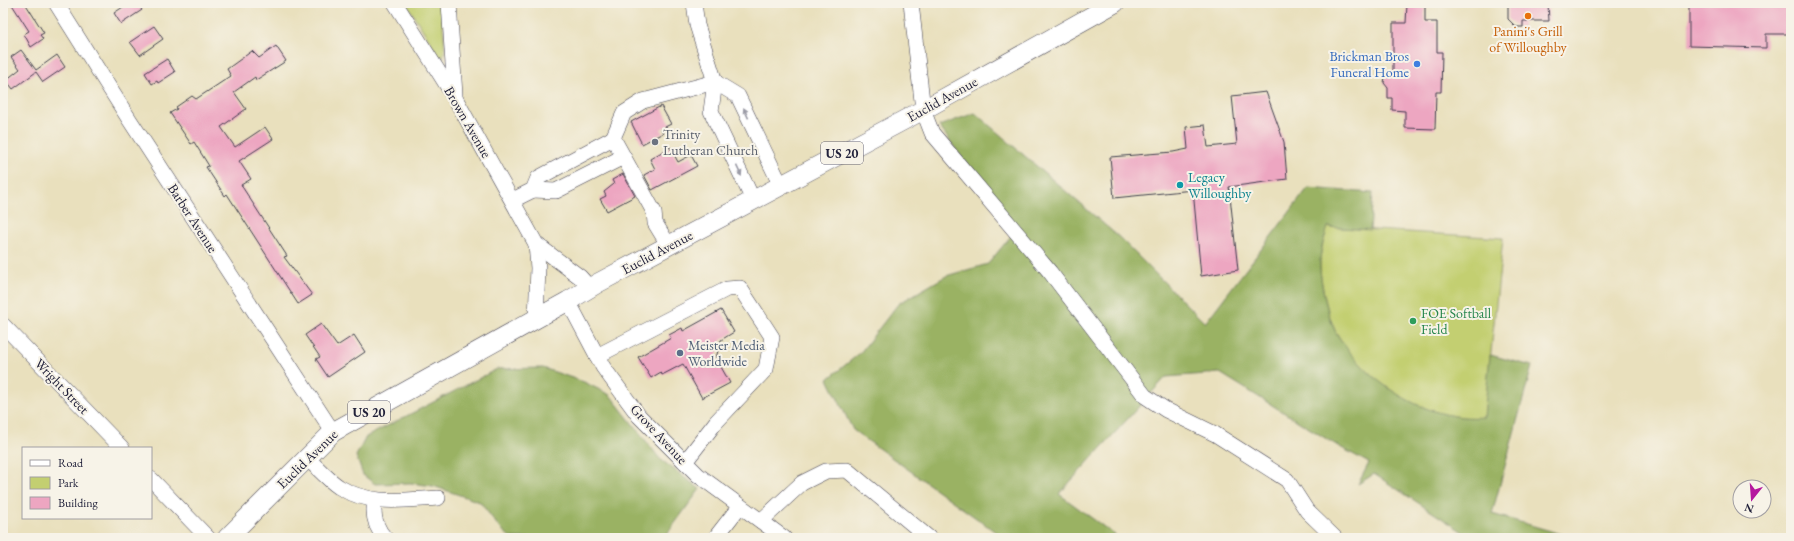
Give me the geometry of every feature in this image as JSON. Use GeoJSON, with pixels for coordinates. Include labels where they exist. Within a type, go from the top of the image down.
{"type":"FeatureCollection","features":[{"type":"Feature","properties":{"kind":"main road","name":"Euclid Avenue"},"geometry":{"type":"LineString","coordinates":[[227,538],[333,432],[590,288],[923,110],[1109,4]]}},
{"type":"Feature","properties":{"kind":"street","name":"Barber Avenue"},"geometry":{"type":"LineString","coordinates":[[56,3],[129,119],[333,432]]}},
{"type":"Feature","properties":{"kind":"street","name":"Brown Avenue"},"geometry":{"type":"LineString","coordinates":[[394,3],[455,98],[513,200],[536,244],[538,268],[536,319]]}},
{"type":"Feature","properties":{"kind":"street"},"geometry":{"type":"LineString","coordinates":[[449,3],[455,98]]}},
{"type":"Feature","properties":{"kind":"street"},"geometry":{"type":"LineString","coordinates":[[694,3],[697,25],[715,82],[711,111],[753,200]]}},
{"type":"Feature","properties":{"kind":"street"},"geometry":{"type":"LineString","coordinates":[[911,3],[923,110],[932,133],[1050,272],[1146,396],[1166,410],[1215,434],[1287,480],[1307,511],[1335,538]]}},
{"type":"Feature","properties":{"kind":"street"},"geometry":{"type":"LineString","coordinates":[[533,190],[538,178],[613,138],[624,113],[643,101],[715,82],[738,96],[781,186]]}},
{"type":"Feature","properties":{"kind":"street"},"geometry":{"type":"LineString","coordinates":[[613,138],[654,212],[655,223],[669,246]]}},
{"type":"Feature","properties":{"kind":"street"},"geometry":{"type":"LineString","coordinates":[[513,200],[533,190],[556,191],[623,158]]}},
{"type":"Feature","properties":{"kind":"street","name":"Brown Avenue"},"geometry":{"type":"LineString","coordinates":[[536,244],[580,277],[590,288]]}},
{"type":"Feature","properties":{"kind":"street"},"geometry":{"type":"LineString","coordinates":[[597,356],[727,289],[740,288],[772,337],[766,369],[716,422],[685,462]]}},
{"type":"Feature","properties":{"kind":"street","name":"Grove Avenue"},"geometry":{"type":"LineString","coordinates":[[568,301],[603,367],[639,416],[698,475],[784,538]]}},
{"type":"Feature","properties":{"kind":"street","name":"Wright Street"},"geometry":{"type":"LineString","coordinates":[[3,324],[121,447]]}},
{"type":"Feature","properties":{"kind":"street"},"geometry":{"type":"LineString","coordinates":[[307,458],[339,486],[367,499],[390,501],[438,498]]}},
{"type":"Feature","properties":{"kind":"street"},"geometry":{"type":"LineString","coordinates":[[761,521],[802,483],[826,470],[847,470],[929,538]]}},
{"type":"Feature","properties":{"kind":"street"},"geometry":{"type":"LineString","coordinates":[[152,479],[208,538]]}},
{"type":"Feature","properties":{"kind":"street"},"geometry":{"type":"LineString","coordinates":[[374,500],[372,512],[377,530],[385,538]]}},
{"type":"Feature","properties":{"kind":"street"},"geometry":{"type":"LineString","coordinates":[[715,538],[740,506]]}},
{"type":"Feature","properties":{"kind":"green space"},"geometry":{"type":"Polygon","coordinates":[[[406,3],[441,3],[445,48],[443,58],[439,56],[406,3]]]}},
{"type":"Feature","properties":{"kind":"green space"},"geometry":{"type":"Polygon","coordinates":[[[975,113],[1120,238],[1205,323],[1308,188],[1373,193],[1370,230],[1328,227],[1322,245],[1320,258],[1321,279],[1325,300],[1337,334],[1364,368],[1381,383],[1419,406],[1440,413],[1462,417],[1484,417],[1490,355],[1532,366],[1492,514],[1575,538],[1472,538],[1374,474],[1358,484],[1369,463],[1338,446],[1220,373],[1166,377],[1059,494],[1119,538],[1004,538],[853,430],[828,379],[860,353],[898,304],[946,276],[988,264],[1015,231],[939,126],[975,113]]]}},
{"type":"Feature","properties":{"kind":"green space","name":"FOE Softball Field"},"geometry":{"type":"Polygon","coordinates":[[[1328,227],[1503,238],[1484,418],[1462,418],[1419,406],[1400,396],[1381,383],[1364,368],[1350,352],[1334,328],[1323,289],[1320,258],[1322,245],[1328,227]]]}},
{"type":"Feature","properties":{"kind":"green space"},"geometry":{"type":"Polygon","coordinates":[[[543,368],[584,382],[610,395],[660,459],[700,489],[664,538],[511,538],[499,527],[480,502],[433,486],[411,483],[375,484],[363,475],[356,456],[366,437],[497,369],[543,368]]]}},
{"type":"Feature","properties":{"kind":"building"},"geometry":{"type":"Polygon","coordinates":[[[11,3],[25,3],[44,33],[40,35],[43,39],[31,47],[24,34],[29,31],[11,3]]]}},
{"type":"Feature","properties":{"kind":"building"},"geometry":{"type":"Polygon","coordinates":[[[129,3],[137,3],[142,10],[121,24],[114,13],[129,3]]]}},
{"type":"Feature","properties":{"kind":"building","name":"Panini's Grill of Willoughby"},"geometry":{"type":"Polygon","coordinates":[[[1508,3],[1548,4],[1549,21],[1523,21],[1523,27],[1516,27],[1508,19],[1508,3]]]}},
{"type":"Feature","properties":{"kind":"building"},"geometry":{"type":"Polygon","coordinates":[[[1689,3],[1764,5],[1764,3],[1791,3],[1791,34],[1766,34],[1766,48],[1689,46],[1689,3]]]}},
{"type":"Feature","properties":{"kind":"building","name":"Brickman Bros Funeral Home"},"geometry":{"type":"Polygon","coordinates":[[[1407,4],[1425,4],[1425,22],[1437,22],[1437,52],[1442,52],[1441,92],[1436,92],[1435,129],[1405,128],[1405,111],[1392,110],[1392,98],[1388,98],[1388,88],[1384,83],[1385,77],[1393,71],[1393,23],[1406,23],[1407,4]]]}},
{"type":"Feature","properties":{"kind":"building"},"geometry":{"type":"Polygon","coordinates":[[[154,26],[163,39],[140,55],[130,42],[154,26]]]}},
{"type":"Feature","properties":{"kind":"building"},"geometry":{"type":"Polygon","coordinates":[[[276,46],[286,61],[256,80],[255,77],[234,92],[246,109],[221,127],[235,147],[265,127],[273,139],[239,161],[251,179],[241,185],[287,256],[284,257],[312,295],[298,304],[227,194],[225,196],[206,167],[209,166],[194,142],[191,144],[170,113],[192,96],[196,99],[231,76],[227,69],[252,51],[259,58],[276,46]]]}},
{"type":"Feature","properties":{"kind":"building"},"geometry":{"type":"Polygon","coordinates":[[[21,50],[36,70],[57,55],[65,67],[43,82],[36,72],[13,89],[6,80],[20,69],[11,57],[21,50]]]}},
{"type":"Feature","properties":{"kind":"building"},"geometry":{"type":"Polygon","coordinates":[[[167,59],[175,72],[158,83],[157,81],[152,84],[145,73],[167,59]]]}},
{"type":"Feature","properties":{"kind":"building","name":"Legacy Willoughby"},"geometry":{"type":"Polygon","coordinates":[[[1266,92],[1284,142],[1287,179],[1229,187],[1238,270],[1201,276],[1193,190],[1114,198],[1110,157],[1173,152],[1188,149],[1186,127],[1205,125],[1208,147],[1237,144],[1232,96],[1266,92]]]}},
{"type":"Feature","properties":{"kind":"building"},"geometry":{"type":"Polygon","coordinates":[[[661,106],[671,124],[661,129],[663,133],[642,144],[631,122],[661,106]]]}},
{"type":"Feature","properties":{"kind":"building"},"geometry":{"type":"Polygon","coordinates":[[[670,147],[678,162],[691,155],[697,166],[652,190],[644,175],[655,169],[650,159],[670,147]]]}},
{"type":"Feature","properties":{"kind":"building"},"geometry":{"type":"Polygon","coordinates":[[[623,174],[635,196],[607,211],[600,199],[606,196],[604,192],[614,184],[612,180],[623,174]]]}},
{"type":"Feature","properties":{"kind":"building","name":"Meister Media Worldwide"},"geometry":{"type":"Polygon","coordinates":[[[721,310],[734,332],[721,340],[716,358],[730,383],[702,398],[683,364],[662,375],[661,372],[651,378],[638,357],[671,338],[669,335],[682,328],[683,331],[721,310]]]}},
{"type":"Feature","properties":{"kind":"building"},"geometry":{"type":"Polygon","coordinates":[[[321,324],[337,346],[354,335],[365,352],[328,377],[316,359],[320,357],[305,335],[321,324]]]}},
{"type":"Feature","properties":{"kind":"place","name":"Panini's Grill of Willoughby"},"geometry":{"type":"Point","coordinates":[1528,16]}},
{"type":"Feature","properties":{"kind":"place","name":"Brickman Bros Funeral Home"},"geometry":{"type":"Point","coordinates":[1417,64]}},
{"type":"Feature","properties":{"kind":"place","name":"Trinity Lutheran Church"},"geometry":{"type":"Point","coordinates":[655,142]}},
{"type":"Feature","properties":{"kind":"place","name":"Legacy Willoughby"},"geometry":{"type":"Point","coordinates":[1180,185]}},
{"type":"Feature","properties":{"kind":"place","name":"FOE Softball Field"},"geometry":{"type":"Point","coordinates":[1413,321]}},
{"type":"Feature","properties":{"kind":"place","name":"Meister Media Worldwide"},"geometry":{"type":"Point","coordinates":[680,353]}}]}
